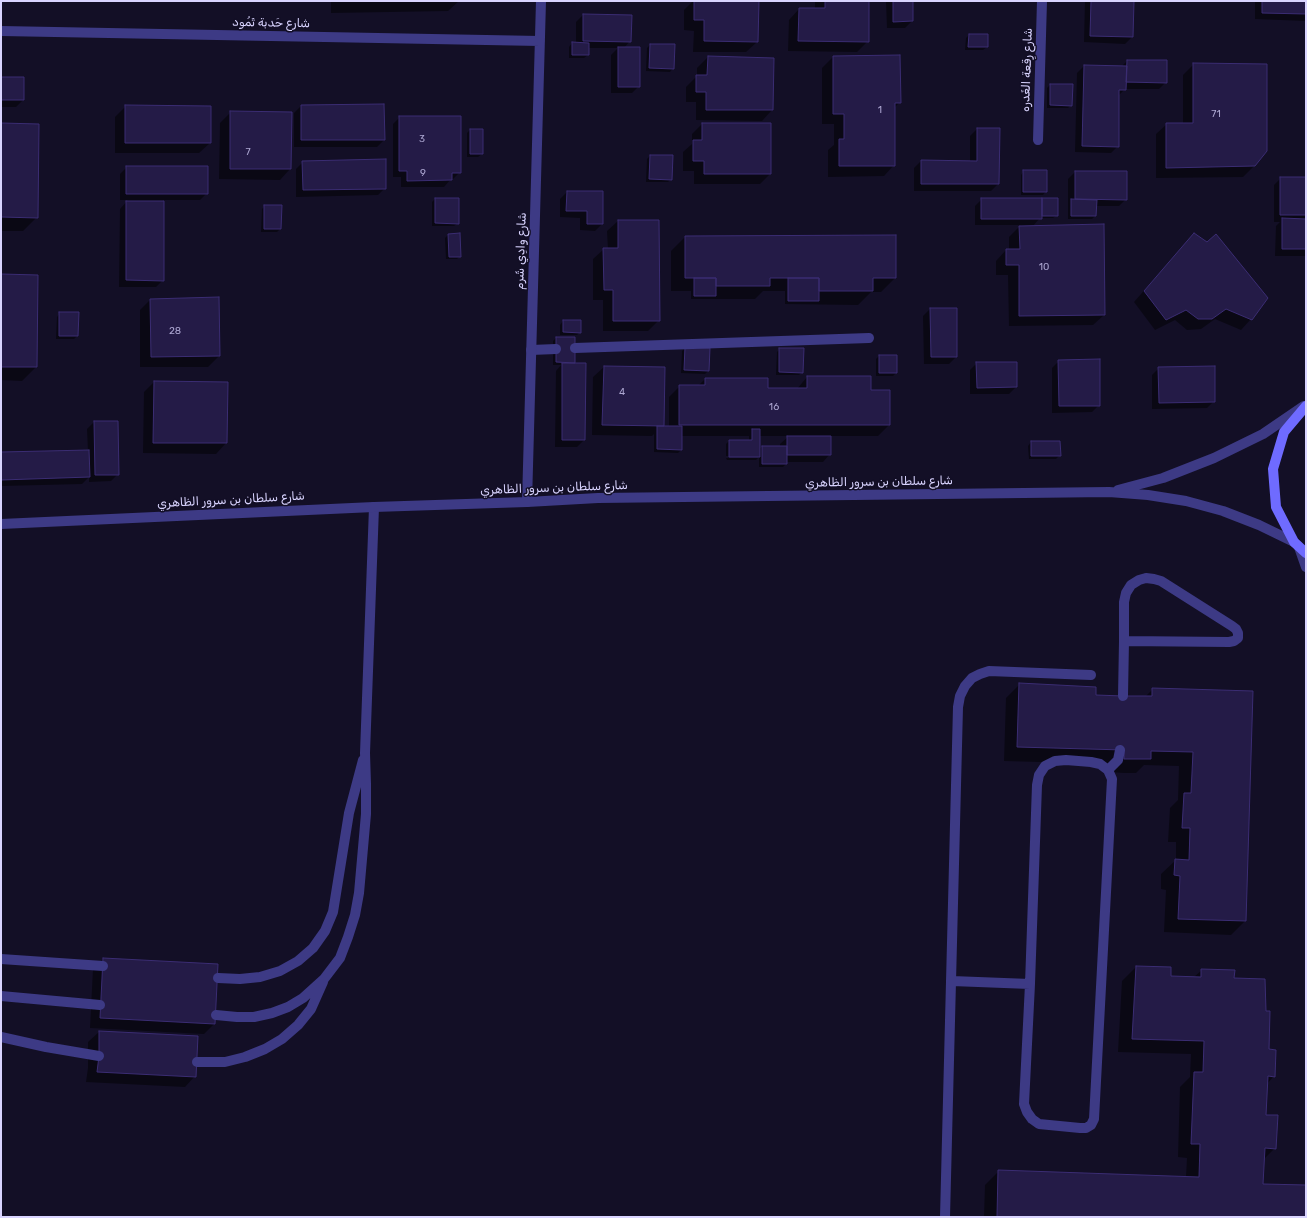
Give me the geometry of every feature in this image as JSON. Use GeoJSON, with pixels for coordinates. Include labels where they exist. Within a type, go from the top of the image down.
{"type":"FeatureCollection","features":[{"type":"Feature","properties":{"kind":"main road"},"geometry":{"type":"LineString","coordinates":[[1300,547],[1276,507],[1273,469],[1284,432],[1306,405]]}},
{"type":"Feature","properties":{"kind":"street","name":"شارع وادِي شَرم"},"geometry":{"type":"LineString","coordinates":[[526,502],[541,1]]}},
{"type":"Feature","properties":{"kind":"street","name":"شارع رِقعة الغَدره"},"geometry":{"type":"LineString","coordinates":[[1038,140],[1042,1]]}},
{"type":"Feature","properties":{"kind":"street","name":"شارع حَدبة ثَمُود"},"geometry":{"type":"LineString","coordinates":[[1,31],[540,41]]}},
{"type":"Feature","properties":{"kind":"street"},"geometry":{"type":"LineString","coordinates":[[574,348],[869,338]]}},
{"type":"Feature","properties":{"kind":"street"},"geometry":{"type":"LineString","coordinates":[[531,350],[556,349]]}},
{"type":"Feature","properties":{"kind":"street","name":"شارع سلطان بن سرور الظاهري"},"geometry":{"type":"LineString","coordinates":[[1109,492],[1163,478],[1214,458],[1263,434],[1306,405]]}},
{"type":"Feature","properties":{"kind":"street","name":"شارع سلطان بن سرور الظاهري"},"geometry":{"type":"LineString","coordinates":[[1,524],[598,498],[1109,492],[1148,494],[1186,501],[1223,511],[1259,525],[1300,547]]}},
{"type":"Feature","properties":{"kind":"street"},"geometry":{"type":"LineString","coordinates":[[216,1015],[254,1017],[272,1013],[304,998],[324,979],[340,958],[355,915],[359,893],[366,799],[365,753],[374,507]]}},
{"type":"Feature","properties":{"kind":"street"},"geometry":{"type":"LineString","coordinates":[[1300,547],[1306,567]]}},
{"type":"Feature","properties":{"kind":"street"},"geometry":{"type":"LineString","coordinates":[[1123,696],[1124,602],[1126,593],[1131,585],[1139,580],[1154,578],[1161,581],[1232,626],[1238,633],[1238,638],[1229,642],[1124,640]]}},
{"type":"Feature","properties":{"kind":"street"},"geometry":{"type":"LineString","coordinates":[[945,1217],[958,706],[960,696],[965,686],[972,678],[989,671],[1091,675]]}},
{"type":"Feature","properties":{"kind":"street"},"geometry":{"type":"LineString","coordinates":[[1108,770],[1118,760],[1120,750]]}},
{"type":"Feature","properties":{"kind":"street"},"geometry":{"type":"LineString","coordinates":[[218,978],[240,979],[260,977],[280,971],[303,957],[313,948],[325,931],[333,912],[349,813],[365,753]]}},
{"type":"Feature","properties":{"kind":"street"},"geometry":{"type":"LineString","coordinates":[[1066,760],[1091,762],[1100,764],[1108,770],[1112,779],[1112,784],[1094,1119],[1091,1125],[1086,1128],[1039,1124],[1032,1119],[1024,1104],[1037,785],[1039,775],[1045,766],[1055,761],[1066,760]]}},
{"type":"Feature","properties":{"kind":"street"},"geometry":{"type":"LineString","coordinates":[[1,960],[103,966]]}},
{"type":"Feature","properties":{"kind":"street"},"geometry":{"type":"LineString","coordinates":[[197,1062],[225,1062],[245,1057],[265,1049],[282,1039],[298,1025],[311,1009],[324,979]]}},
{"type":"Feature","properties":{"kind":"street"},"geometry":{"type":"LineString","coordinates":[[952,981],[1030,984]]}},
{"type":"Feature","properties":{"kind":"street"},"geometry":{"type":"LineString","coordinates":[[1,996],[100,1005]]}},
{"type":"Feature","properties":{"kind":"street"},"geometry":{"type":"LineString","coordinates":[[1,1037],[46,1047],[99,1056]]}},
{"type":"Feature","properties":{"kind":"building"},"geometry":{"type":"Polygon","coordinates":[[[694,1],[759,1],[758,42],[704,41],[704,20],[694,20],[694,1]]]}},
{"type":"Feature","properties":{"kind":"building"},"geometry":{"type":"Polygon","coordinates":[[[825,1],[869,1],[869,42],[798,41],[799,8],[825,8],[825,1]]]}},
{"type":"Feature","properties":{"kind":"building"},"geometry":{"type":"Polygon","coordinates":[[[893,1],[913,1],[913,21],[893,22],[893,1]]]}},
{"type":"Feature","properties":{"kind":"building"},"geometry":{"type":"Polygon","coordinates":[[[1091,1],[1134,1],[1133,37],[1090,36],[1091,1]]]}},
{"type":"Feature","properties":{"kind":"building"},"geometry":{"type":"Polygon","coordinates":[[[1262,1],[1306,1],[1306,14],[1262,13],[1262,1]]]}},
{"type":"Feature","properties":{"kind":"building"},"geometry":{"type":"Polygon","coordinates":[[[583,14],[632,15],[631,42],[583,41],[583,14]]]}},
{"type":"Feature","properties":{"kind":"building"},"geometry":{"type":"Polygon","coordinates":[[[969,34],[988,34],[988,47],[968,47],[969,34]]]}},
{"type":"Feature","properties":{"kind":"building"},"geometry":{"type":"Polygon","coordinates":[[[572,42],[589,43],[589,55],[572,55],[572,42]]]}},
{"type":"Feature","properties":{"kind":"building"},"geometry":{"type":"Polygon","coordinates":[[[650,44],[675,44],[674,69],[649,68],[650,44]]]}},
{"type":"Feature","properties":{"kind":"building"},"geometry":{"type":"Polygon","coordinates":[[[618,47],[640,47],[640,87],[618,87],[618,47]]]}},
{"type":"Feature","properties":{"kind":"building"},"geometry":{"type":"Polygon","coordinates":[[[900,55],[901,103],[895,103],[895,166],[839,166],[839,139],[844,139],[844,114],[833,114],[833,56],[900,55]]]}},
{"type":"Feature","properties":{"kind":"building"},"geometry":{"type":"Polygon","coordinates":[[[708,56],[774,58],[773,110],[706,110],[706,92],[696,92],[696,75],[707,75],[708,56]]]}},
{"type":"Feature","properties":{"kind":"building"},"geometry":{"type":"Polygon","coordinates":[[[1127,60],[1167,60],[1167,83],[1126,82],[1127,60]]]}},
{"type":"Feature","properties":{"kind":"building"},"geometry":{"type":"Polygon","coordinates":[[[1193,63],[1267,64],[1267,151],[1255,166],[1166,168],[1166,123],[1193,123],[1193,63]]]}},
{"type":"Feature","properties":{"kind":"building"},"geometry":{"type":"Polygon","coordinates":[[[1084,65],[1127,66],[1126,90],[1119,90],[1119,147],[1082,146],[1084,65]]]}},
{"type":"Feature","properties":{"kind":"building"},"geometry":{"type":"Polygon","coordinates":[[[1,77],[24,77],[24,100],[1,100],[1,77]]]}},
{"type":"Feature","properties":{"kind":"building"},"geometry":{"type":"Polygon","coordinates":[[[1050,84],[1073,84],[1072,106],[1050,105],[1050,84]]]}},
{"type":"Feature","properties":{"kind":"building"},"geometry":{"type":"Polygon","coordinates":[[[384,104],[385,140],[301,140],[301,105],[384,104]]]}},
{"type":"Feature","properties":{"kind":"building"},"geometry":{"type":"Polygon","coordinates":[[[125,105],[211,106],[211,143],[125,143],[125,105]]]}},
{"type":"Feature","properties":{"kind":"building"},"geometry":{"type":"Polygon","coordinates":[[[230,111],[292,112],[291,169],[230,169],[230,111]]]}},
{"type":"Feature","properties":{"kind":"building"},"geometry":{"type":"Polygon","coordinates":[[[399,116],[461,116],[461,173],[452,173],[452,180],[407,181],[407,171],[399,171],[399,116]]]}},
{"type":"Feature","properties":{"kind":"building"},"geometry":{"type":"Polygon","coordinates":[[[1,123],[39,124],[38,218],[1,217],[1,123]]]}},
{"type":"Feature","properties":{"kind":"building"},"geometry":{"type":"Polygon","coordinates":[[[702,123],[771,123],[771,174],[704,174],[704,161],[693,161],[693,140],[702,140],[702,123]]]}},
{"type":"Feature","properties":{"kind":"building"},"geometry":{"type":"Polygon","coordinates":[[[977,128],[1000,128],[999,184],[921,184],[921,160],[977,161],[977,128]]]}},
{"type":"Feature","properties":{"kind":"building"},"geometry":{"type":"Polygon","coordinates":[[[470,129],[483,129],[483,154],[470,154],[470,129]]]}},
{"type":"Feature","properties":{"kind":"building"},"geometry":{"type":"Polygon","coordinates":[[[650,155],[673,155],[672,180],[649,179],[650,155]]]}},
{"type":"Feature","properties":{"kind":"building"},"geometry":{"type":"Polygon","coordinates":[[[386,159],[386,189],[303,190],[302,161],[386,159]]]}},
{"type":"Feature","properties":{"kind":"building"},"geometry":{"type":"Polygon","coordinates":[[[126,166],[208,166],[208,194],[126,194],[126,166]]]}},
{"type":"Feature","properties":{"kind":"building"},"geometry":{"type":"Polygon","coordinates":[[[1023,170],[1047,170],[1047,192],[1023,192],[1023,170]]]}},
{"type":"Feature","properties":{"kind":"building"},"geometry":{"type":"Polygon","coordinates":[[[1075,171],[1127,171],[1127,200],[1075,199],[1075,171]]]}},
{"type":"Feature","properties":{"kind":"building"},"geometry":{"type":"Polygon","coordinates":[[[1280,177],[1306,177],[1306,215],[1280,215],[1280,177]]]}},
{"type":"Feature","properties":{"kind":"building"},"geometry":{"type":"Polygon","coordinates":[[[567,191],[603,191],[603,224],[587,224],[587,211],[566,211],[567,191]]]}},
{"type":"Feature","properties":{"kind":"building"},"geometry":{"type":"Polygon","coordinates":[[[435,198],[459,198],[459,224],[435,223],[435,198]]]}},
{"type":"Feature","properties":{"kind":"building"},"geometry":{"type":"Polygon","coordinates":[[[981,198],[1042,198],[1042,219],[981,219],[981,198]]]}},
{"type":"Feature","properties":{"kind":"building"},"geometry":{"type":"Polygon","coordinates":[[[1042,198],[1058,198],[1058,216],[1042,216],[1042,198]]]}},
{"type":"Feature","properties":{"kind":"building"},"geometry":{"type":"Polygon","coordinates":[[[1071,199],[1097,200],[1096,216],[1071,216],[1071,199]]]}},
{"type":"Feature","properties":{"kind":"building"},"geometry":{"type":"Polygon","coordinates":[[[126,201],[164,201],[164,281],[126,280],[126,201]]]}},
{"type":"Feature","properties":{"kind":"building"},"geometry":{"type":"Polygon","coordinates":[[[264,205],[282,205],[281,229],[264,229],[264,205]]]}},
{"type":"Feature","properties":{"kind":"building"},"geometry":{"type":"Polygon","coordinates":[[[1282,218],[1306,219],[1306,249],[1282,249],[1282,218]]]}},
{"type":"Feature","properties":{"kind":"building"},"geometry":{"type":"Polygon","coordinates":[[[618,220],[659,220],[660,321],[613,321],[613,290],[604,290],[603,248],[618,248],[618,220]]]}},
{"type":"Feature","properties":{"kind":"building"},"geometry":{"type":"Polygon","coordinates":[[[1104,224],[1105,315],[1019,316],[1019,265],[1006,265],[1006,249],[1020,249],[1019,226],[1104,224]]]}},
{"type":"Feature","properties":{"kind":"building"},"geometry":{"type":"Polygon","coordinates":[[[460,233],[461,257],[449,257],[448,234],[460,233]]]}},
{"type":"Feature","properties":{"kind":"building"},"geometry":{"type":"Polygon","coordinates":[[[1194,233],[1207,242],[1216,234],[1268,298],[1252,320],[1226,309],[1212,319],[1198,319],[1186,310],[1166,320],[1144,291],[1194,233]]]}},
{"type":"Feature","properties":{"kind":"building"},"geometry":{"type":"Polygon","coordinates":[[[896,235],[896,278],[873,278],[873,291],[819,291],[819,278],[770,278],[770,286],[716,286],[716,278],[685,278],[685,236],[896,235]]]}},
{"type":"Feature","properties":{"kind":"building"},"geometry":{"type":"Polygon","coordinates":[[[1,274],[38,275],[37,367],[1,367],[1,274]]]}},
{"type":"Feature","properties":{"kind":"building"},"geometry":{"type":"Polygon","coordinates":[[[694,278],[716,278],[716,296],[694,296],[694,278]]]}},
{"type":"Feature","properties":{"kind":"building"},"geometry":{"type":"Polygon","coordinates":[[[788,278],[819,278],[819,301],[788,301],[788,278]]]}},
{"type":"Feature","properties":{"kind":"building"},"geometry":{"type":"Polygon","coordinates":[[[219,297],[220,356],[151,357],[150,299],[219,297]]]}},
{"type":"Feature","properties":{"kind":"building"},"geometry":{"type":"Polygon","coordinates":[[[930,308],[957,308],[957,357],[931,357],[930,308]]]}},
{"type":"Feature","properties":{"kind":"building"},"geometry":{"type":"Polygon","coordinates":[[[59,312],[79,312],[78,336],[59,336],[59,312]]]}},
{"type":"Feature","properties":{"kind":"building"},"geometry":{"type":"Polygon","coordinates":[[[563,320],[581,320],[581,333],[563,332],[563,320]]]}},
{"type":"Feature","properties":{"kind":"building"},"geometry":{"type":"Polygon","coordinates":[[[556,337],[575,337],[575,363],[556,362],[556,337]]]}},
{"type":"Feature","properties":{"kind":"building"},"geometry":{"type":"Polygon","coordinates":[[[685,347],[710,348],[709,371],[684,370],[685,347]]]}},
{"type":"Feature","properties":{"kind":"building"},"geometry":{"type":"Polygon","coordinates":[[[779,348],[804,348],[803,373],[779,372],[779,348]]]}},
{"type":"Feature","properties":{"kind":"building"},"geometry":{"type":"Polygon","coordinates":[[[879,355],[897,355],[897,373],[879,373],[879,355]]]}},
{"type":"Feature","properties":{"kind":"building"},"geometry":{"type":"Polygon","coordinates":[[[1100,359],[1100,406],[1059,406],[1058,360],[1100,359]]]}},
{"type":"Feature","properties":{"kind":"building"},"geometry":{"type":"Polygon","coordinates":[[[976,362],[1017,362],[1017,387],[977,388],[976,362]]]}},
{"type":"Feature","properties":{"kind":"building"},"geometry":{"type":"Polygon","coordinates":[[[562,363],[586,363],[585,440],[562,440],[562,363]]]}},
{"type":"Feature","properties":{"kind":"building"},"geometry":{"type":"Polygon","coordinates":[[[604,366],[665,367],[664,426],[602,425],[604,366]]]}},
{"type":"Feature","properties":{"kind":"building"},"geometry":{"type":"Polygon","coordinates":[[[1215,366],[1215,402],[1159,403],[1158,367],[1215,366]]]}},
{"type":"Feature","properties":{"kind":"building"},"geometry":{"type":"Polygon","coordinates":[[[807,376],[871,376],[871,390],[890,390],[890,425],[679,425],[679,385],[705,385],[705,378],[768,378],[768,388],[807,388],[807,376]]]}},
{"type":"Feature","properties":{"kind":"building"},"geometry":{"type":"Polygon","coordinates":[[[154,381],[228,382],[227,443],[153,443],[154,381]]]}},
{"type":"Feature","properties":{"kind":"building"},"geometry":{"type":"Polygon","coordinates":[[[94,421],[118,421],[119,475],[95,475],[94,421]]]}},
{"type":"Feature","properties":{"kind":"building"},"geometry":{"type":"Polygon","coordinates":[[[657,426],[682,426],[682,450],[657,449],[657,426]]]}},
{"type":"Feature","properties":{"kind":"building"},"geometry":{"type":"Polygon","coordinates":[[[752,429],[760,429],[760,457],[729,457],[729,440],[752,440],[752,429]]]}},
{"type":"Feature","properties":{"kind":"building"},"geometry":{"type":"Polygon","coordinates":[[[787,436],[831,436],[831,455],[787,455],[787,436]]]}},
{"type":"Feature","properties":{"kind":"building"},"geometry":{"type":"Polygon","coordinates":[[[1031,441],[1060,441],[1061,456],[1031,456],[1031,441]]]}},
{"type":"Feature","properties":{"kind":"building"},"geometry":{"type":"Polygon","coordinates":[[[762,446],[787,446],[787,464],[762,464],[762,446]]]}},
{"type":"Feature","properties":{"kind":"building"},"geometry":{"type":"Polygon","coordinates":[[[89,450],[90,477],[1,480],[1,452],[89,450]]]}},
{"type":"Feature","properties":{"kind":"building"},"geometry":{"type":"Polygon","coordinates":[[[1019,683],[1096,687],[1096,695],[1123,696],[1152,696],[1152,688],[1253,691],[1246,921],[1178,919],[1180,876],[1174,875],[1175,859],[1189,860],[1190,828],[1182,828],[1184,793],[1191,793],[1193,752],[1151,751],[1151,759],[1124,759],[1124,750],[1017,747],[1019,683]]]}},
{"type":"Feature","properties":{"kind":"building"},"geometry":{"type":"Polygon","coordinates":[[[103,958],[218,964],[215,1024],[100,1018],[103,958]]]}},
{"type":"Feature","properties":{"kind":"building"},"geometry":{"type":"Polygon","coordinates":[[[1136,966],[1171,967],[1171,976],[1201,977],[1201,969],[1235,970],[1234,978],[1265,979],[1266,1011],[1270,1011],[1269,1049],[1276,1050],[1275,1077],[1268,1076],[1266,1115],[1278,1115],[1276,1149],[1265,1148],[1263,1184],[1306,1185],[1306,1217],[997,1217],[998,1170],[1199,1177],[1200,1144],[1191,1144],[1194,1072],[1203,1072],[1204,1041],[1132,1039],[1136,966]]]}},
{"type":"Feature","properties":{"kind":"building"},"geometry":{"type":"Polygon","coordinates":[[[99,1031],[198,1036],[196,1077],[97,1072],[99,1056],[99,1031]]]}}]}
